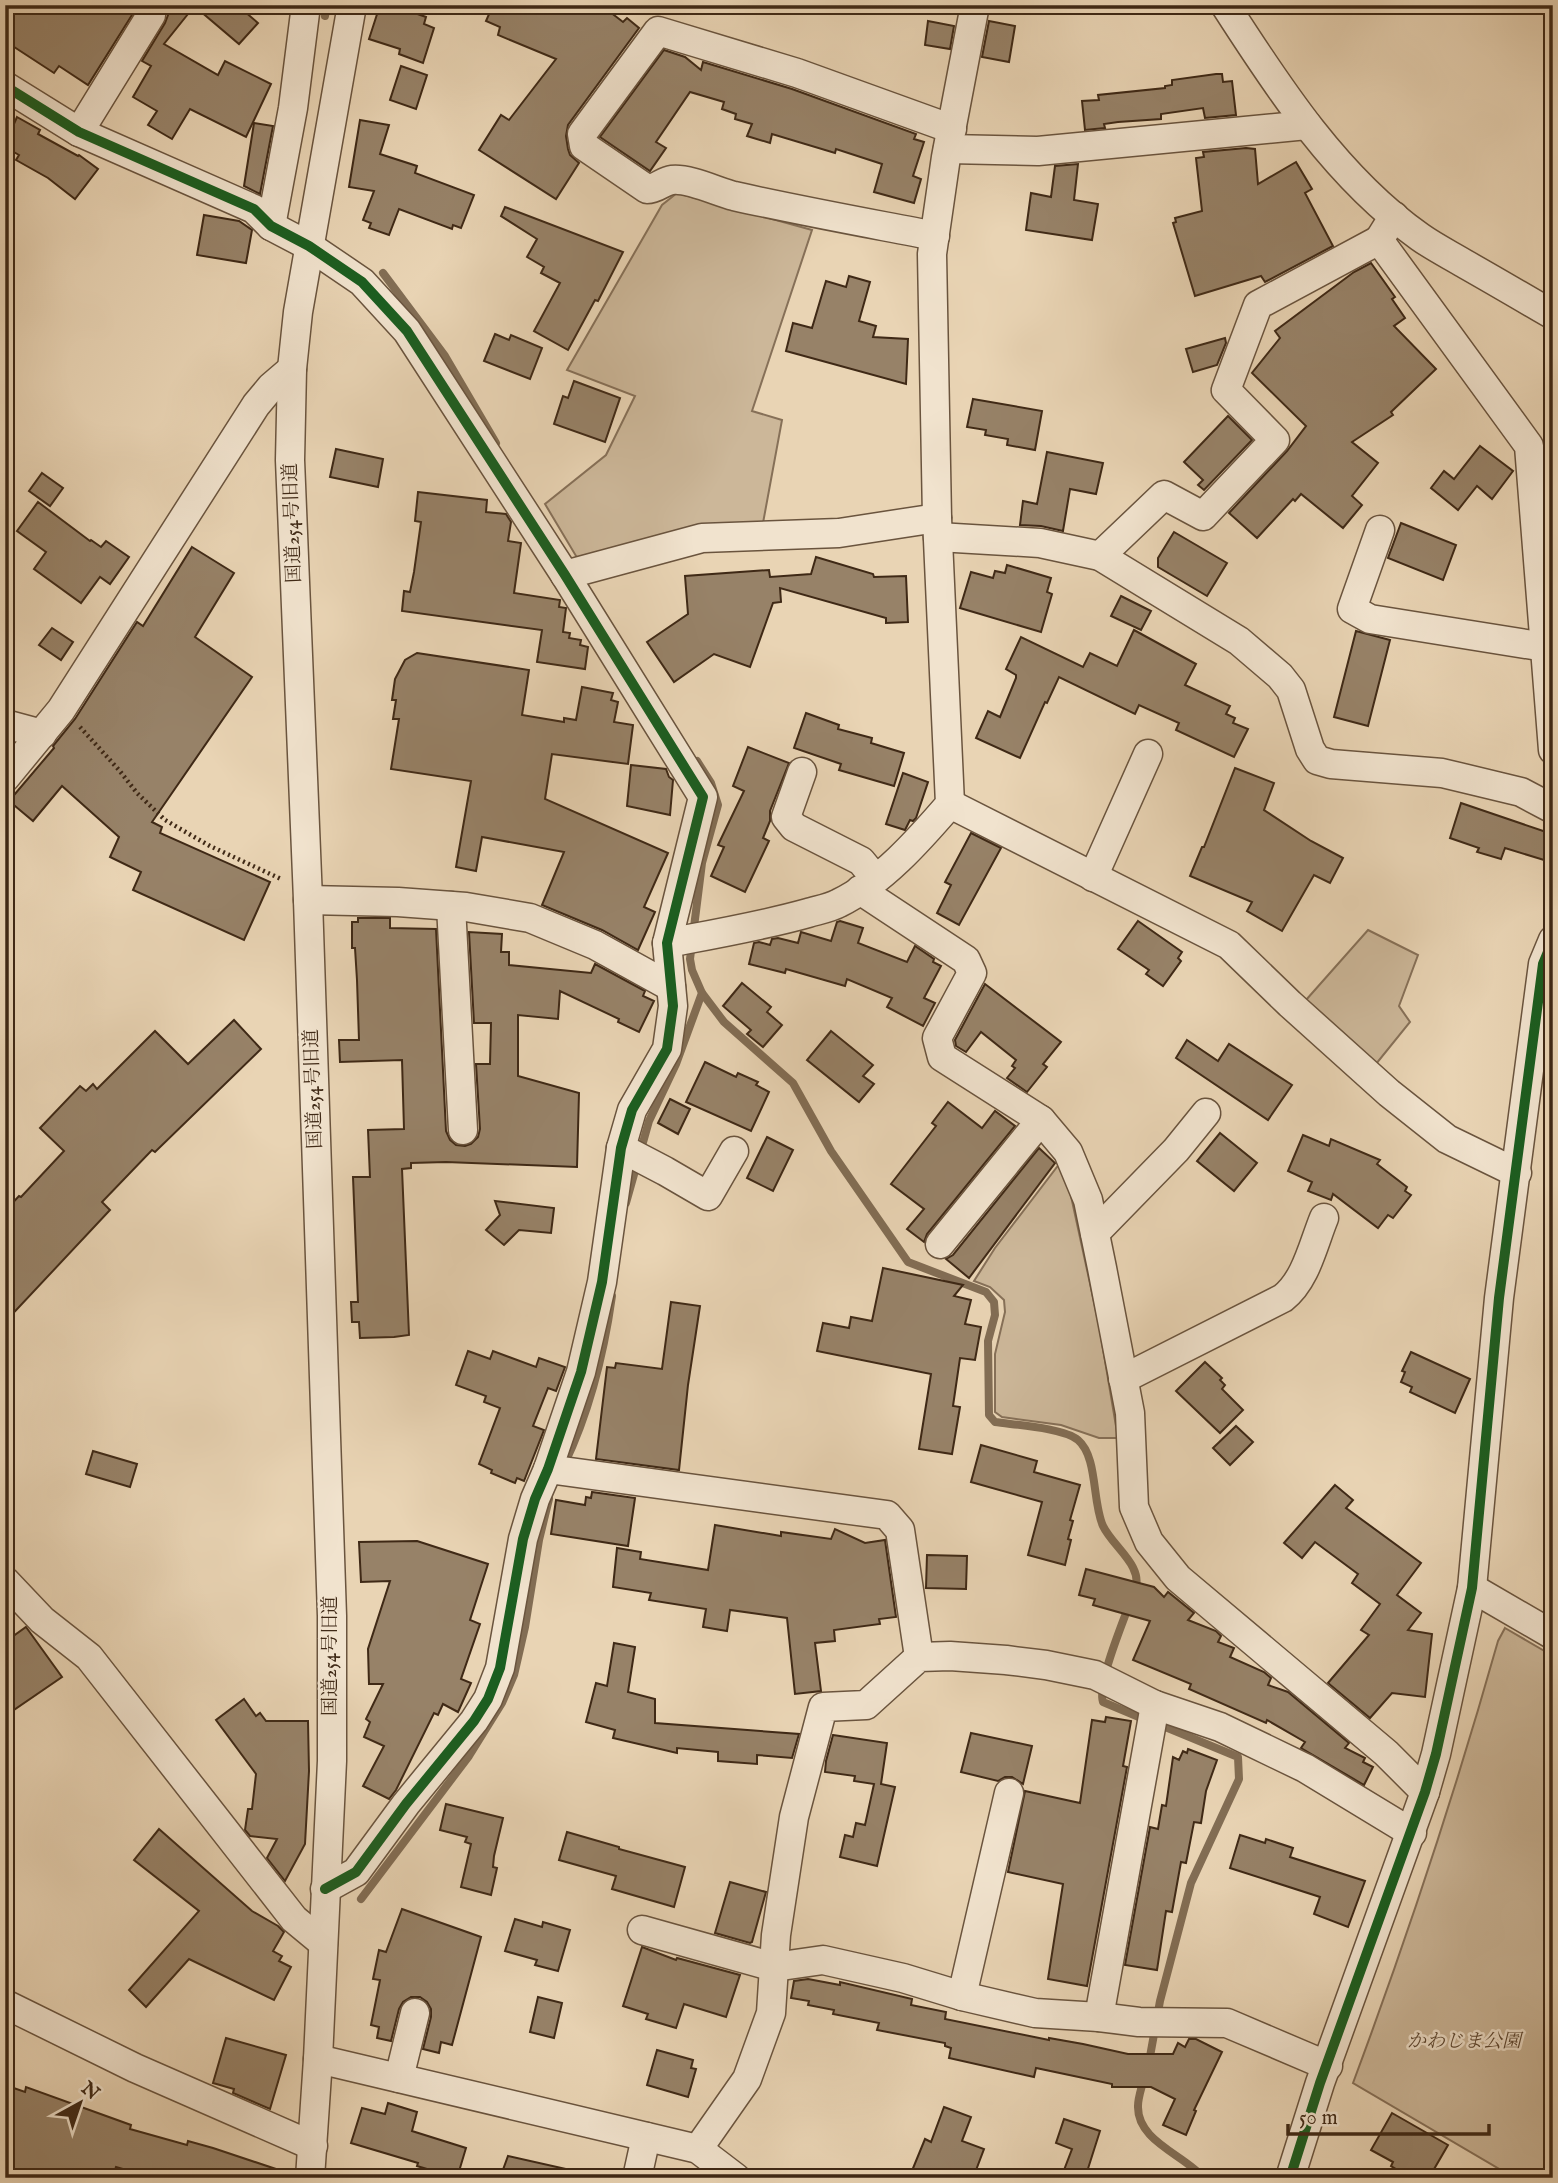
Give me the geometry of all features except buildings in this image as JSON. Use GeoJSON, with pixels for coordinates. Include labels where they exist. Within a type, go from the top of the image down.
{"type":"FeatureCollection","features":[{"type":"Feature","properties":{"kind":"street"},"geometry":{"type":"LineString","coordinates":[[271,226],[293,108],[306,5]]}},
{"type":"Feature","properties":{"kind":"street","name":"国道254号旧道"},"geometry":{"type":"LineString","coordinates":[[310,2178],[332,1761],[332,1616],[308,892],[290,472],[292,369],[298,313],[352,5]]}},
{"type":"Feature","properties":{"kind":"street"},"geometry":{"type":"LineString","coordinates":[[667,943],[783,920],[838,904],[868,884],[921,837],[950,804],[937,527],[932,254],[975,5]]}},
{"type":"Feature","properties":{"kind":"street"},"geometry":{"type":"LineString","coordinates":[[1226,5],[1307,125],[1350,175],[1420,237],[1553,315]]}},
{"type":"Feature","properties":{"kind":"street"},"geometry":{"type":"LineString","coordinates":[[79,132],[151,15]]}},
{"type":"Feature","properties":{"kind":"street"},"geometry":{"type":"LineString","coordinates":[[935,236],[730,195],[703,185],[671,180],[655,189],[647,189],[584,146],[582,134],[658,31],[797,73],[950,139],[1038,151],[1307,125]]}},
{"type":"Feature","properties":{"kind":"street"},"geometry":{"type":"LineString","coordinates":[[5,86],[79,132],[254,209],[271,226],[309,246],[362,282],[407,331],[565,575],[703,797],[667,943],[673,1006],[667,1049],[632,1110],[621,1148],[602,1282],[581,1372],[523,1539],[500,1668],[488,1699],[474,1721],[406,1804],[356,1872],[325,1889]]}},
{"type":"Feature","properties":{"kind":"street"},"geometry":{"type":"LineString","coordinates":[[1100,556],[1164,495],[1203,516],[1275,440],[1226,390],[1258,304],[1379,240],[1394,216]]}},
{"type":"Feature","properties":{"kind":"street"},"geometry":{"type":"LineString","coordinates":[[1379,240],[1529,446],[1553,750]]}},
{"type":"Feature","properties":{"kind":"street"},"geometry":{"type":"LineString","coordinates":[[5,778],[61,709],[256,405],[271,387],[292,369]]}},
{"type":"Feature","properties":{"kind":"street"},"geometry":{"type":"LineString","coordinates":[[565,575],[702,538],[937,527],[1040,543],[1100,556],[1239,641],[1280,676],[1291,690],[1310,749],[1317,760],[1331,764],[1442,773],[1521,792],[1553,809]]}},
{"type":"Feature","properties":{"kind":"street"},"geometry":{"type":"LineString","coordinates":[[1380,530],[1352,609],[1370,618],[1545,647]]}},
{"type":"Feature","properties":{"kind":"street"},"geometry":{"type":"LineString","coordinates":[[5,724],[42,734]]}},
{"type":"Feature","properties":{"kind":"street"},"geometry":{"type":"LineString","coordinates":[[1093,877],[1148,754]]}},
{"type":"Feature","properties":{"kind":"street"},"geometry":{"type":"LineString","coordinates":[[803,772],[786,817],[794,827],[861,861],[868,884],[966,960],[972,973],[937,1038],[942,1057],[1041,1120],[1068,1152],[1087,1200],[1095,1233],[1129,1413],[1134,1507],[1149,1542],[1178,1578],[1386,1753],[1426,1792]]}},
{"type":"Feature","properties":{"kind":"street"},"geometry":{"type":"LineString","coordinates":[[950,804],[1229,945],[1290,1004],[1427,1124],[1447,1139],[1517,1173]]}},
{"type":"Feature","properties":{"kind":"street"},"geometry":{"type":"LineString","coordinates":[[308,892],[466,906],[530,918],[595,945],[671,987]]}},
{"type":"Feature","properties":{"kind":"street"},"geometry":{"type":"LineString","coordinates":[[451,906],[463,1130]]}},
{"type":"Feature","properties":{"kind":"street"},"geometry":{"type":"LineString","coordinates":[[1290,2178],[1426,1792],[1472,1588],[1499,1298],[1543,964],[1553,940]]}},
{"type":"Feature","properties":{"kind":"street"},"geometry":{"type":"LineString","coordinates":[[1095,1233],[1176,1150],[1206,1113]]}},
{"type":"Feature","properties":{"kind":"street"},"geometry":{"type":"LineString","coordinates":[[940,1244],[1041,1120]]}},
{"type":"Feature","properties":{"kind":"street"},"geometry":{"type":"LineString","coordinates":[[621,1148],[708,1196],[734,1151]]}},
{"type":"Feature","properties":{"kind":"street"},"geometry":{"type":"LineString","coordinates":[[1123,1379],[1291,1292],[1299,1280],[1324,1218]]}},
{"type":"Feature","properties":{"kind":"street"},"geometry":{"type":"LineString","coordinates":[[548,1469],[887,1515],[900,1531],[919,1657]]}},
{"type":"Feature","properties":{"kind":"street"},"geometry":{"type":"LineString","coordinates":[[5,1581],[42,1620],[89,1657],[294,1919],[323,1943]]}},
{"type":"Feature","properties":{"kind":"street"},"geometry":{"type":"LineString","coordinates":[[1472,1588],[1553,1634]]}},
{"type":"Feature","properties":{"kind":"street"},"geometry":{"type":"LineString","coordinates":[[698,2149],[747,2079],[771,2013],[776,1935],[794,1817],[823,1707],[866,1705],[919,1657],[950,1656],[1046,1665],[1095,1675],[1155,1705],[1220,1727],[1305,1768],[1412,1833]]}},
{"type":"Feature","properties":{"kind":"street"},"geometry":{"type":"LineString","coordinates":[[1099,2017],[1155,1705]]}},
{"type":"Feature","properties":{"kind":"street"},"geometry":{"type":"LineString","coordinates":[[962,1996],[1009,1793]]}},
{"type":"Feature","properties":{"kind":"street"},"geometry":{"type":"LineString","coordinates":[[642,1930],[774,1967],[823,1960],[1035,2013],[1139,2022],[1227,2023],[1328,2066]]}},
{"type":"Feature","properties":{"kind":"street"},"geometry":{"type":"LineString","coordinates":[[5,2004],[135,2068],[313,2146]]}},
{"type":"Feature","properties":{"kind":"street"},"geometry":{"type":"LineString","coordinates":[[399,2078],[415,2012]]}},
{"type":"Feature","properties":{"kind":"street"},"geometry":{"type":"LineString","coordinates":[[318,2059],[698,2149],[736,2178]]}},
{"type":"Feature","properties":{"kind":"street"},"geometry":{"type":"LineString","coordinates":[[637,2178],[646,2137]]}},
{"type":"Feature","properties":{"kind":"path"},"geometry":{"type":"LineString","coordinates":[[61,709],[86,732],[136,793],[164,820],[210,846],[308,892]]}},
{"type":"Feature","properties":{"kind":"green space"},"geometry":{"type":"Polygon","coordinates":[[[677,193],[812,230],[752,411],[782,420],[763,523],[579,561],[545,504],[606,455],[635,396],[567,370],[662,205],[677,193]]]}},
{"type":"Feature","properties":{"kind":"green space"},"geometry":{"type":"Polygon","coordinates":[[[1368,930],[1418,955],[1399,1006],[1410,1022],[1376,1064],[1306,1000],[1368,930]]]}},
{"type":"Feature","properties":{"kind":"green space"},"geometry":{"type":"Polygon","coordinates":[[[1060,1163],[1066,1173],[1099,1325],[1118,1438],[1099,1438],[1061,1425],[1002,1417],[995,1412],[995,1354],[1005,1312],[1004,1300],[990,1287],[974,1281],[995,1248],[1060,1163]]]}},
{"type":"Feature","properties":{"kind":"green space","name":"かわじま公園"},"geometry":{"type":"Polygon","coordinates":[[[1505,1628],[1553,1656],[1553,2178],[1510,2178],[1511,2176],[1353,2083],[1393,1974],[1465,1753],[1498,1641],[1505,1628]]]}},
{"type":"Feature","properties":{"kind":"waterway"},"geometry":{"type":"LineString","coordinates":[[325,16],[327,5]]}},
{"type":"Feature","properties":{"kind":"waterway"},"geometry":{"type":"LineString","coordinates":[[383,273],[445,356],[496,443]]}},
{"type":"Feature","properties":{"kind":"waterway"},"geometry":{"type":"LineString","coordinates":[[626,1203],[649,1121],[676,1064],[702,993],[690,959],[702,863],[718,805],[711,783],[697,761]]}},
{"type":"Feature","properties":{"kind":"waterway"},"geometry":{"type":"LineString","coordinates":[[702,993],[724,1022],[793,1083],[831,1151],[908,1262],[986,1292],[994,1302],[995,1315],[988,1341],[989,1415],[995,1422],[1039,1428],[1078,1440],[1089,1457],[1103,1526],[1131,1565],[1137,1581],[1135,1590]]}},
{"type":"Feature","properties":{"kind":"waterway"},"geometry":{"type":"LineString","coordinates":[[564,1465],[581,1425],[594,1382],[612,1296]]}},
{"type":"Feature","properties":{"kind":"waterway"},"geometry":{"type":"LineString","coordinates":[[361,1899],[469,1756],[502,1703],[514,1675],[549,1499]]}},
{"type":"Feature","properties":{"kind":"waterway"},"geometry":{"type":"LineString","coordinates":[[1129,1605],[1107,1669],[1103,1702],[1146,1720]]}},
{"type":"Feature","properties":{"kind":"waterway"},"geometry":{"type":"LineString","coordinates":[[1149,2062],[1160,2001],[1191,1883],[1239,1779],[1238,1757],[1158,1724]]}},
{"type":"Feature","properties":{"kind":"waterway"},"geometry":{"type":"LineString","coordinates":[[1144,2078],[1138,2106],[1145,2129],[1204,2178]]}},
{"type":"Feature","properties":{"kind":"cycle path"},"geometry":{"type":"LineString","coordinates":[[5,86],[79,132],[254,209],[271,226],[309,246],[362,282],[407,331],[565,575],[703,797],[667,943],[673,1006],[667,1049],[632,1110],[621,1148],[602,1282],[581,1372],[523,1539],[500,1668],[488,1699],[474,1721],[406,1804],[356,1872],[325,1889]]}},
{"type":"Feature","properties":{"kind":"cycle path"},"geometry":{"type":"LineString","coordinates":[[1290,2178],[1320,2083],[1425,1792],[1436,1754],[1472,1588],[1499,1298],[1543,964],[1553,940]]}}]}
